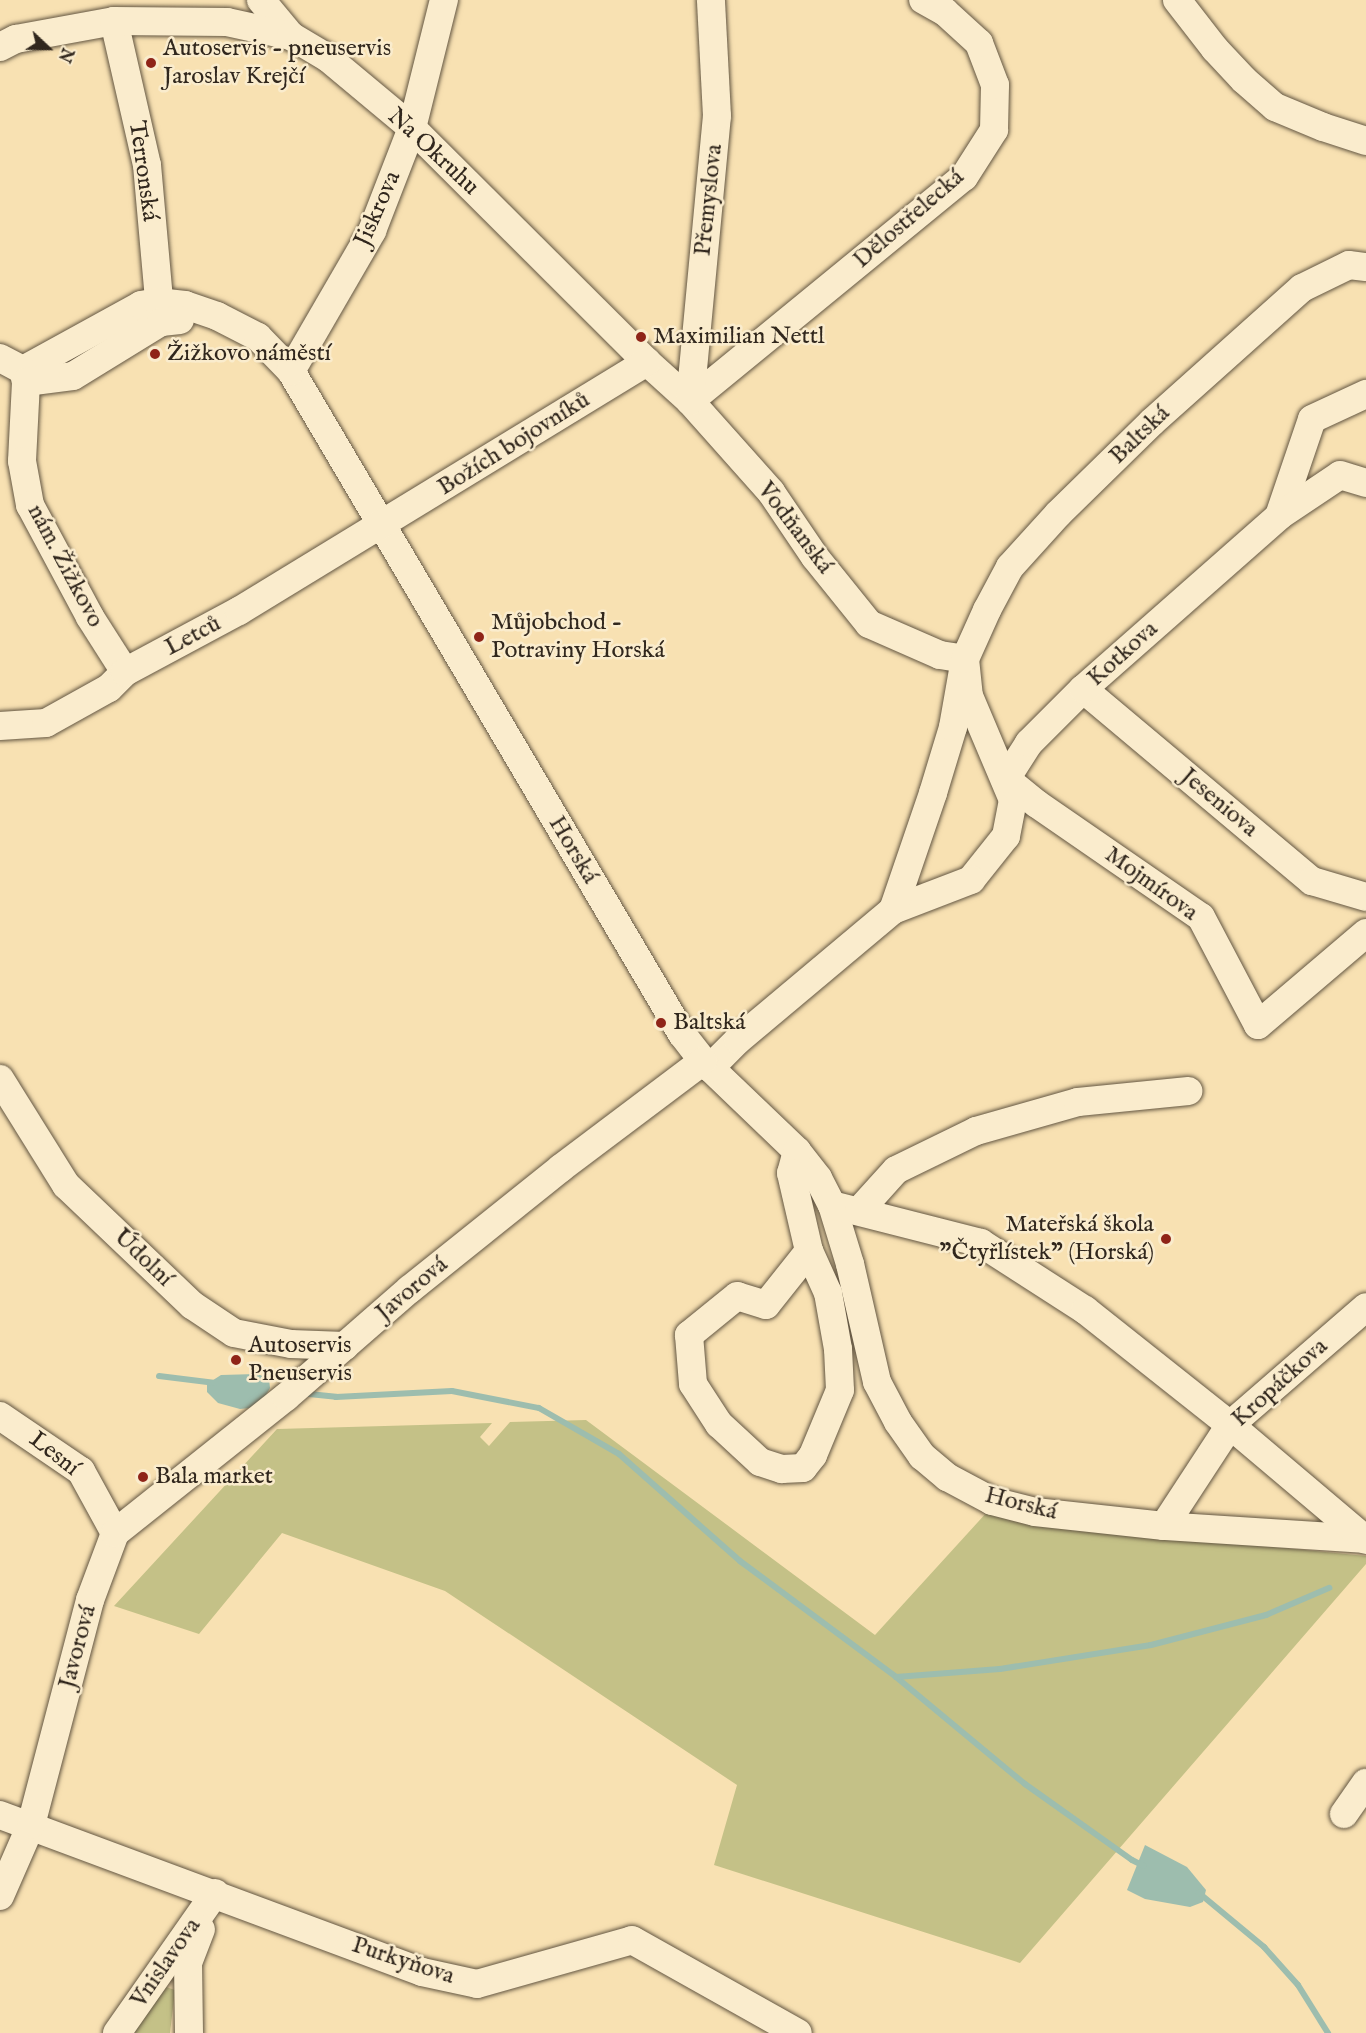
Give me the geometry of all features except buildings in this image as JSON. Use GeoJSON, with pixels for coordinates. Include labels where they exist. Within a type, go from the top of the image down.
{"type":"FeatureCollection","features":[{"type":"Feature","properties":{"kind":"street"},"geometry":{"type":"LineString","coordinates":[[261,0],[291,36]]}},
{"type":"Feature","properties":{"kind":"street","name":"Jiskrova"},"geometry":{"type":"LineString","coordinates":[[291,371],[372,231],[412,128],[444,0]]}},
{"type":"Feature","properties":{"kind":"street","name":"Přemyslova"},"geometry":{"type":"LineString","coordinates":[[690,400],[717,116],[711,0]]}},
{"type":"Feature","properties":{"kind":"street","name":"Dělostřelecká"},"geometry":{"type":"LineString","coordinates":[[690,400],[964,177],[994,130],[995,85],[979,43],[945,12],[923,0]]}},
{"type":"Feature","properties":{"kind":"street"},"geometry":{"type":"LineString","coordinates":[[1177,0],[1215,49],[1244,80],[1275,106],[1323,127],[1366,141]]}},
{"type":"Feature","properties":{"kind":"street","name":"Na Okruhu"},"geometry":{"type":"LineString","coordinates":[[0,47],[16,39],[114,21],[227,22],[291,36],[328,58],[412,128],[646,362]]}},
{"type":"Feature","properties":{"kind":"street","name":"Terronská"},"geometry":{"type":"LineString","coordinates":[[114,21],[147,165],[160,312]]}},
{"type":"Feature","properties":{"kind":"street","name":"Baltská"},"geometry":{"type":"LineString","coordinates":[[893,910],[949,738],[965,659],[1010,567],[1058,514],[1152,422],[1302,288],[1349,265],[1366,267]]}},
{"type":"Feature","properties":{"kind":"street","name":"nám. Žižkovo"},"geometry":{"type":"LineString","coordinates":[[125,672],[90,617],[30,505],[22,461],[17,370],[141,305],[160,312],[185,305],[217,316],[258,337],[291,371],[381,526]]}},
{"type":"Feature","properties":{"kind":"street","name":"Vodňanská"},"geometry":{"type":"LineString","coordinates":[[646,362],[690,400],[771,492],[816,557],[869,624],[940,655],[965,659]]}},
{"type":"Feature","properties":{"kind":"street","name":"Božích bojovníků"},"geometry":{"type":"LineString","coordinates":[[381,526],[646,362]]}},
{"type":"Feature","properties":{"kind":"street","name":"Kotkova"},"geometry":{"type":"LineString","coordinates":[[1006,779],[1029,743],[1083,689],[1279,516],[1312,419],[1366,394]]}},
{"type":"Feature","properties":{"kind":"street"},"geometry":{"type":"LineString","coordinates":[[1279,516],[1340,476],[1366,483]]}},
{"type":"Feature","properties":{"kind":"street","name":"Letců"},"geometry":{"type":"LineString","coordinates":[[0,726],[46,723],[109,688],[125,672],[239,611],[381,526]]}},
{"type":"Feature","properties":{"kind":"street","name":"Horská"},"geometry":{"type":"LineString","coordinates":[[381,526],[682,1034],[706,1064],[731,1085],[796,1151],[845,1208],[981,1243],[1085,1310],[1230,1425],[1366,1539]]}},
{"type":"Feature","properties":{"kind":"street"},"geometry":{"type":"LineString","coordinates":[[706,1064],[738,1040],[893,910],[971,880],[1006,836],[1013,800],[969,696],[965,659]]}},
{"type":"Feature","properties":{"kind":"street","name":"Jeseniova"},"geometry":{"type":"LineString","coordinates":[[1083,689],[1312,881],[1366,897]]}},
{"type":"Feature","properties":{"kind":"street","name":"Mojmírova"},"geometry":{"type":"LineString","coordinates":[[1006,779],[1037,804],[1201,916],[1258,1025],[1366,933]]}},
{"type":"Feature","properties":{"kind":"street","name":"Javorová"},"geometry":{"type":"LineString","coordinates":[[0,1896],[31,1825],[90,1600],[115,1533],[542,1183],[706,1064]]}},
{"type":"Feature","properties":{"kind":"street","name":"Údolní"},"geometry":{"type":"LineString","coordinates":[[0,1079],[66,1185],[192,1305],[234,1333],[291,1344],[345,1346]]}},
{"type":"Feature","properties":{"kind":"street"},"geometry":{"type":"LineString","coordinates":[[845,1208],[896,1170],[976,1131],[1078,1102],[1188,1091]]}},
{"type":"Feature","properties":{"kind":"street"},"geometry":{"type":"LineString","coordinates":[[796,1151],[791,1173],[809,1251],[828,1293],[838,1349],[840,1390],[813,1455],[803,1468],[782,1469],[760,1462],[719,1424],[693,1384],[689,1335],[737,1296],[766,1305],[809,1251]]}},
{"type":"Feature","properties":{"kind":"street","name":"Horská"},"geometry":{"type":"LineString","coordinates":[[845,1208],[850,1264],[877,1382],[898,1422],[922,1456],[947,1477],[992,1501],[1035,1512],[1164,1526],[1366,1539]]}},
{"type":"Feature","properties":{"kind":"street","name":"Kropáčkova"},"geometry":{"type":"LineString","coordinates":[[1164,1526],[1230,1425],[1366,1307]]}},
{"type":"Feature","properties":{"kind":"street","name":"Lesní"},"geometry":{"type":"LineString","coordinates":[[0,1416],[81,1471],[115,1533]]}},
{"type":"Feature","properties":{"kind":"street"},"geometry":{"type":"LineString","coordinates":[[1344,1814],[1366,1783]]}},
{"type":"Feature","properties":{"kind":"street","name":"Purkyňova"},"geometry":{"type":"LineString","coordinates":[[0,1815],[215,1893],[422,1972],[477,1984],[632,1941],[798,2033]]}},
{"type":"Feature","properties":{"kind":"street"},"geometry":{"type":"LineString","coordinates":[[189,2033],[188,1963],[215,1893]]}},
{"type":"Feature","properties":{"kind":"street","name":"Vnislavova"},"geometry":{"type":"LineString","coordinates":[[117,2033],[215,1893]]}},
{"type":"Feature","properties":{"kind":"shaded area"},"geometry":{"type":"Polygon","coordinates":[[[258,1374],[269,1379],[270,1388],[262,1402],[250,1408],[240,1409],[218,1403],[207,1392],[207,1384],[221,1375],[258,1374]]]}},
{"type":"Feature","properties":{"kind":"shaded area"},"geometry":{"type":"Polygon","coordinates":[[[586,1420],[875,1635],[988,1511],[1106,1530],[1366,1556],[1366,1564],[1020,1963],[714,1865],[737,1785],[445,1591],[282,1533],[199,1634],[114,1606],[277,1429],[492,1423],[480,1437],[489,1446],[510,1422],[586,1420]]]}},
{"type":"Feature","properties":{"kind":"shaded area"},"geometry":{"type":"Polygon","coordinates":[[[1145,1845],[1187,1867],[1206,1890],[1203,1902],[1190,1907],[1145,1899],[1127,1890],[1145,1845]]]}},
{"type":"Feature","properties":{"kind":"shaded area"},"geometry":{"type":"Polygon","coordinates":[[[160,1985],[175,1990],[170,2033],[127,2033],[160,1985]]]}},
{"type":"Feature","properties":{"kind":"waterway"},"geometry":{"type":"LineString","coordinates":[[159,1376],[216,1383]]}},
{"type":"Feature","properties":{"kind":"waterway"},"geometry":{"type":"LineString","coordinates":[[309,1394],[336,1397],[452,1391],[539,1408],[619,1454],[740,1561],[896,1677],[1025,1784],[1132,1860],[1144,1866]]}},
{"type":"Feature","properties":{"kind":"waterway"},"geometry":{"type":"LineString","coordinates":[[896,1677],[1000,1669],[1151,1645],[1266,1615],[1329,1588]]}},
{"type":"Feature","properties":{"kind":"waterway"},"geometry":{"type":"LineString","coordinates":[[1199,1893],[1264,1947],[1298,1985],[1328,2033]]}},
{"type":"Feature","properties":{"kind":"place","name":"Autoservis - pneuservis Jaroslav Krejčí"},"geometry":{"type":"Point","coordinates":[151,63]}},
{"type":"Feature","properties":{"kind":"place","name":"Maximilian Nettl"},"geometry":{"type":"Point","coordinates":[641,337]}},
{"type":"Feature","properties":{"kind":"place","name":"Žižkovo náměstí"},"geometry":{"type":"Point","coordinates":[155,354]}},
{"type":"Feature","properties":{"kind":"place","name":"Můjobchod - Potraviny Horská"},"geometry":{"type":"Point","coordinates":[479,637]}},
{"type":"Feature","properties":{"kind":"place","name":"Baltská"},"geometry":{"type":"Point","coordinates":[661,1023]}},
{"type":"Feature","properties":{"kind":"place","name":"Mateřská škola \"Čtyřlístek\" (Horská)"},"geometry":{"type":"Point","coordinates":[1166,1239]}},
{"type":"Feature","properties":{"kind":"place","name":"Autoservis Pneuservis"},"geometry":{"type":"Point","coordinates":[236,1360]}},
{"type":"Feature","properties":{"kind":"place","name":"Bala market"},"geometry":{"type":"Point","coordinates":[143,1477]}}]}
